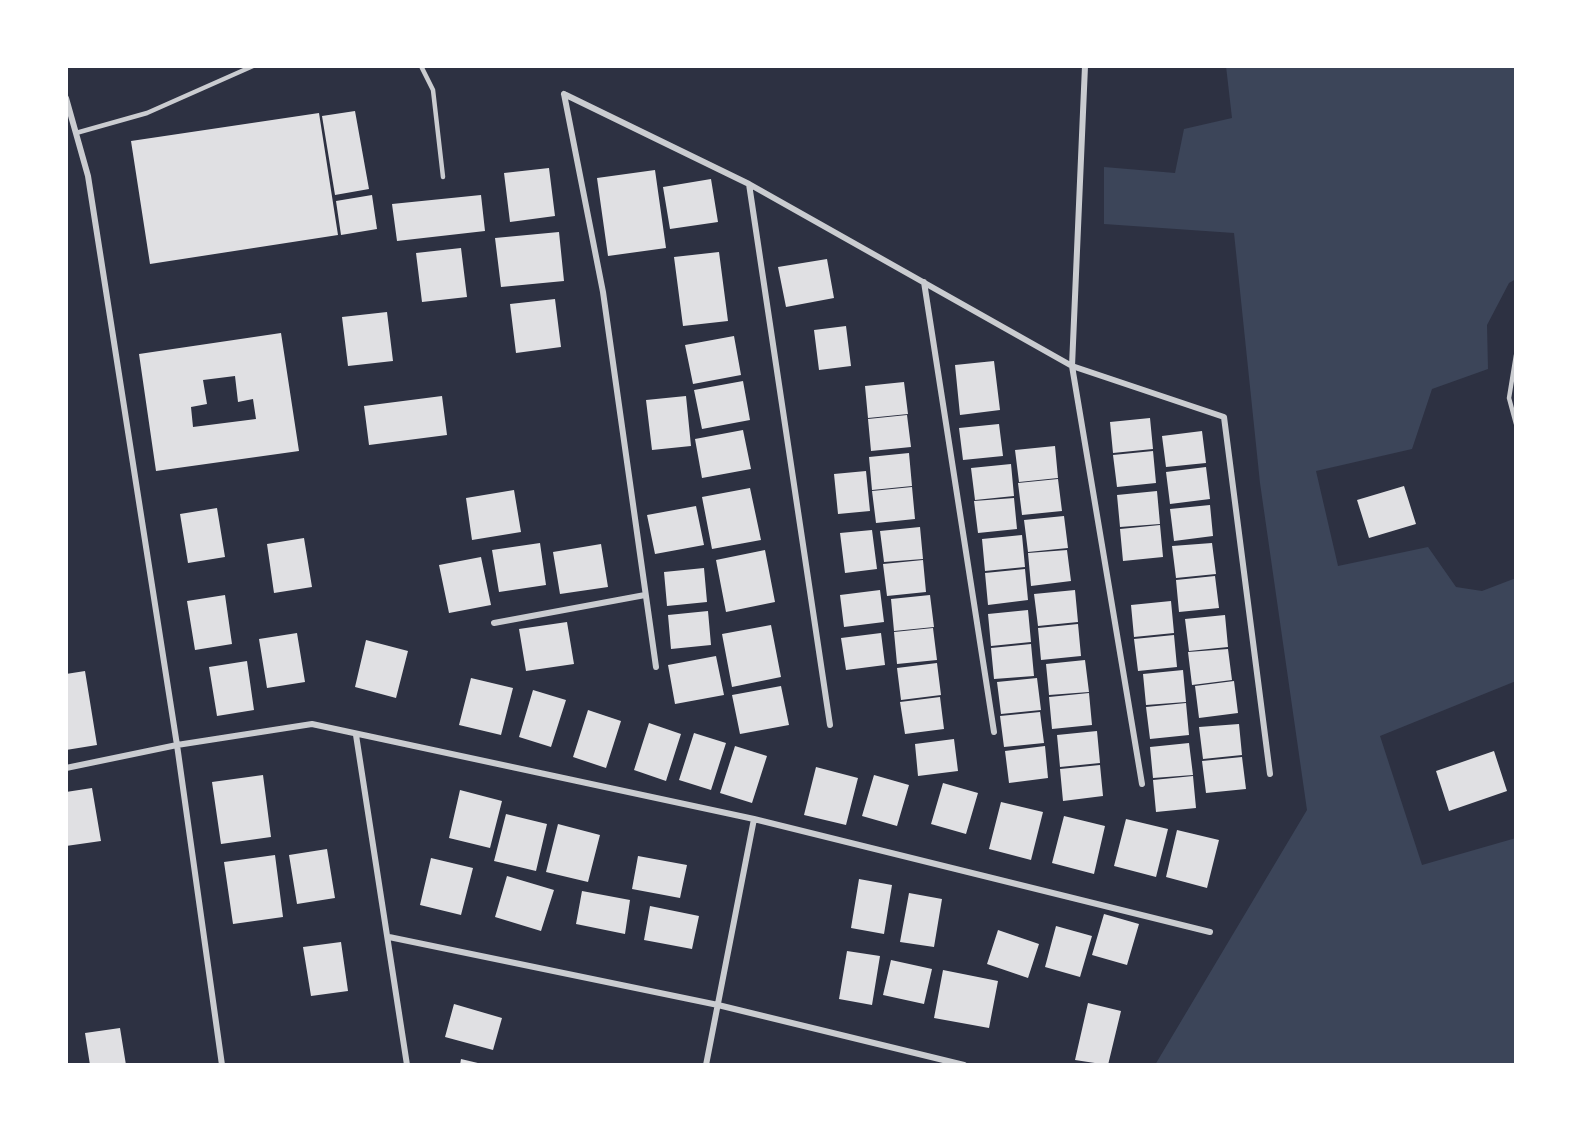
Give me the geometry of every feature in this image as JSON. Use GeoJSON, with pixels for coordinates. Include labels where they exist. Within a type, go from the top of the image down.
{"type":"FeatureCollection","features":[{"type":"Feature","properties":{"kind":"street"},"geometry":{"type":"LineString","coordinates":[[1085,66],[1072,366],[1142,784]]}},
{"type":"Feature","properties":{"kind":"street"},"geometry":{"type":"LineString","coordinates":[[656,667],[603,292],[564,94],[749,184],[1072,366],[1224,417],[1270,774]]}},
{"type":"Feature","properties":{"kind":"street"},"geometry":{"type":"LineString","coordinates":[[66,98],[88,176],[177,745],[222,1065]]}},
{"type":"Feature","properties":{"kind":"street"},"geometry":{"type":"LineString","coordinates":[[749,184],[830,725]]}},
{"type":"Feature","properties":{"kind":"street"},"geometry":{"type":"LineString","coordinates":[[924,282],[994,732]]}},
{"type":"Feature","properties":{"kind":"street"},"geometry":{"type":"LineString","coordinates":[[494,623],[645,595]]}},
{"type":"Feature","properties":{"kind":"street"},"geometry":{"type":"LineString","coordinates":[[66,768],[177,745],[312,724],[754,819],[1210,932]]}},
{"type":"Feature","properties":{"kind":"street"},"geometry":{"type":"LineString","coordinates":[[356,735],[389,936],[407,1065]]}},
{"type":"Feature","properties":{"kind":"street"},"geometry":{"type":"LineString","coordinates":[[706,1065],[754,819]]}},
{"type":"Feature","properties":{"kind":"street"},"geometry":{"type":"LineString","coordinates":[[389,936],[718,1005],[964,1065]]}},
{"type":"Feature","properties":{"kind":"lane"},"geometry":{"type":"LineString","coordinates":[[76,133],[147,113],[253,66]]}},
{"type":"Feature","properties":{"kind":"lane"},"geometry":{"type":"LineString","coordinates":[[421,66],[433,90],[443,177]]}},
{"type":"Feature","properties":{"kind":"lane"},"geometry":{"type":"LineString","coordinates":[[1516,355],[1509,398],[1516,424]]}},
{"type":"Feature","properties":{"kind":"shaded area"},"geometry":{"type":"Polygon","coordinates":[[[1226,66],[1516,66],[1516,279],[1509,283],[1487,325],[1488,369],[1432,389],[1412,449],[1316,471],[1338,566],[1428,547],[1456,587],[1482,591],[1516,578],[1516,681],[1380,736],[1422,865],[1516,838],[1516,1065],[1155,1065],[1307,810],[1260,483],[1234,233],[1104,224],[1104,167],[1175,173],[1184,129],[1232,118],[1226,66]]]}},
{"type":"Feature","properties":{"kind":"building"},"geometry":{"type":"Polygon","coordinates":[[[355,111],[369,189],[335,195],[322,116],[355,111]]]}},
{"type":"Feature","properties":{"kind":"building"},"geometry":{"type":"Polygon","coordinates":[[[319,113],[338,235],[150,264],[131,141],[319,113]]]}},
{"type":"Feature","properties":{"kind":"building"},"geometry":{"type":"Polygon","coordinates":[[[549,168],[555,216],[510,222],[504,173],[549,168]]]}},
{"type":"Feature","properties":{"kind":"building"},"geometry":{"type":"Polygon","coordinates":[[[655,170],[666,248],[608,256],[597,178],[655,170]]]}},
{"type":"Feature","properties":{"kind":"building"},"geometry":{"type":"Polygon","coordinates":[[[711,179],[718,222],[670,229],[663,187],[711,179]]]}},
{"type":"Feature","properties":{"kind":"building"},"geometry":{"type":"Polygon","coordinates":[[[372,195],[377,229],[341,235],[336,201],[372,195]]]}},
{"type":"Feature","properties":{"kind":"building"},"geometry":{"type":"Polygon","coordinates":[[[481,195],[485,231],[397,241],[392,204],[481,195]]]}},
{"type":"Feature","properties":{"kind":"building"},"geometry":{"type":"Polygon","coordinates":[[[559,232],[564,281],[501,287],[495,238],[559,232]]]}},
{"type":"Feature","properties":{"kind":"building"},"geometry":{"type":"Polygon","coordinates":[[[461,248],[467,297],[422,302],[416,253],[461,248]]]}},
{"type":"Feature","properties":{"kind":"building"},"geometry":{"type":"Polygon","coordinates":[[[719,252],[728,321],[683,326],[674,257],[719,252]]]}},
{"type":"Feature","properties":{"kind":"building"},"geometry":{"type":"Polygon","coordinates":[[[827,259],[834,298],[786,307],[778,267],[827,259]]]}},
{"type":"Feature","properties":{"kind":"building"},"geometry":{"type":"Polygon","coordinates":[[[555,299],[561,347],[516,353],[510,304],[555,299]]]}},
{"type":"Feature","properties":{"kind":"building"},"geometry":{"type":"Polygon","coordinates":[[[387,312],[393,361],[348,366],[342,317],[387,312]]]}},
{"type":"Feature","properties":{"kind":"building"},"geometry":{"type":"Polygon","coordinates":[[[846,326],[851,366],[819,370],[814,330],[846,326]]]}},
{"type":"Feature","properties":{"kind":"building"},"geometry":{"type":"Polygon","coordinates":[[[281,333],[299,451],[156,471],[139,354],[281,333]],[[235,376],[203,380],[207,404],[191,407],[193,427],[256,419],[253,399],[238,402],[235,376]]]}},
{"type":"Feature","properties":{"kind":"building"},"geometry":{"type":"Polygon","coordinates":[[[734,336],[741,375],[693,384],[685,345],[734,336]]]}},
{"type":"Feature","properties":{"kind":"building"},"geometry":{"type":"Polygon","coordinates":[[[994,361],[1000,410],[960,415],[955,365],[994,361]]]}},
{"type":"Feature","properties":{"kind":"building"},"geometry":{"type":"Polygon","coordinates":[[[743,381],[750,420],[702,429],[694,390],[743,381]]]}},
{"type":"Feature","properties":{"kind":"building"},"geometry":{"type":"Polygon","coordinates":[[[904,382],[908,414],[868,418],[865,386],[904,382]]]}},
{"type":"Feature","properties":{"kind":"building"},"geometry":{"type":"Polygon","coordinates":[[[442,396],[447,435],[369,445],[364,406],[442,396]]]}},
{"type":"Feature","properties":{"kind":"building"},"geometry":{"type":"Polygon","coordinates":[[[686,396],[691,446],[652,450],[646,400],[686,396]]]}},
{"type":"Feature","properties":{"kind":"building"},"geometry":{"type":"Polygon","coordinates":[[[907,415],[911,447],[871,451],[868,419],[907,415]]]}},
{"type":"Feature","properties":{"kind":"building"},"geometry":{"type":"Polygon","coordinates":[[[1150,418],[1153,449],[1113,453],[1110,422],[1150,418]]]}},
{"type":"Feature","properties":{"kind":"building"},"geometry":{"type":"Polygon","coordinates":[[[999,424],[1003,456],[963,460],[959,428],[999,424]]]}},
{"type":"Feature","properties":{"kind":"building"},"geometry":{"type":"Polygon","coordinates":[[[743,430],[751,469],[702,478],[695,439],[743,430]]]}},
{"type":"Feature","properties":{"kind":"building"},"geometry":{"type":"Polygon","coordinates":[[[1202,431],[1206,463],[1166,467],[1162,436],[1202,431]]]}},
{"type":"Feature","properties":{"kind":"building"},"geometry":{"type":"Polygon","coordinates":[[[1055,446],[1058,478],[1019,482],[1015,450],[1055,446]]]}},
{"type":"Feature","properties":{"kind":"building"},"geometry":{"type":"Polygon","coordinates":[[[1153,451],[1156,483],[1117,487],[1113,455],[1153,451]]]}},
{"type":"Feature","properties":{"kind":"building"},"geometry":{"type":"Polygon","coordinates":[[[909,453],[912,486],[872,490],[869,457],[909,453]]]}},
{"type":"Feature","properties":{"kind":"building"},"geometry":{"type":"Polygon","coordinates":[[[1011,464],[1014,496],[975,500],[971,468],[1011,464]]]}},
{"type":"Feature","properties":{"kind":"building"},"geometry":{"type":"Polygon","coordinates":[[[1206,467],[1210,499],[1170,504],[1166,472],[1206,467]]]}},
{"type":"Feature","properties":{"kind":"building"},"geometry":{"type":"Polygon","coordinates":[[[866,471],[870,511],[838,514],[834,474],[866,471]]]}},
{"type":"Feature","properties":{"kind":"building"},"geometry":{"type":"Polygon","coordinates":[[[1058,479],[1062,511],[1022,515],[1018,483],[1058,479]]]}},
{"type":"Feature","properties":{"kind":"building"},"geometry":{"type":"Polygon","coordinates":[[[1404,486],[1416,524],[1369,538],[1357,500],[1404,486]]]}},
{"type":"Feature","properties":{"kind":"building"},"geometry":{"type":"Polygon","coordinates":[[[912,487],[915,519],[876,523],[872,491],[912,487]]]}},
{"type":"Feature","properties":{"kind":"building"},"geometry":{"type":"Polygon","coordinates":[[[750,488],[761,540],[712,549],[702,497],[750,488]]]}},
{"type":"Feature","properties":{"kind":"building"},"geometry":{"type":"Polygon","coordinates":[[[514,490],[521,532],[472,540],[466,498],[514,490]]]}},
{"type":"Feature","properties":{"kind":"building"},"geometry":{"type":"Polygon","coordinates":[[[1157,491],[1160,524],[1120,527],[1117,495],[1157,491]]]}},
{"type":"Feature","properties":{"kind":"building"},"geometry":{"type":"Polygon","coordinates":[[[1014,498],[1017,529],[978,533],[974,501],[1014,498]]]}},
{"type":"Feature","properties":{"kind":"building"},"geometry":{"type":"Polygon","coordinates":[[[1210,505],[1213,536],[1174,541],[1170,509],[1210,505]]]}},
{"type":"Feature","properties":{"kind":"building"},"geometry":{"type":"Polygon","coordinates":[[[696,506],[704,545],[655,554],[647,515],[696,506]]]}},
{"type":"Feature","properties":{"kind":"building"},"geometry":{"type":"Polygon","coordinates":[[[217,508],[225,557],[188,563],[180,514],[217,508]]]}},
{"type":"Feature","properties":{"kind":"building"},"geometry":{"type":"Polygon","coordinates":[[[1064,516],[1068,548],[1028,552],[1024,520],[1064,516]]]}},
{"type":"Feature","properties":{"kind":"building"},"geometry":{"type":"Polygon","coordinates":[[[1160,525],[1163,557],[1123,561],[1120,529],[1160,525]]]}},
{"type":"Feature","properties":{"kind":"building"},"geometry":{"type":"Polygon","coordinates":[[[920,527],[923,559],[884,562],[880,531],[920,527]]]}},
{"type":"Feature","properties":{"kind":"building"},"geometry":{"type":"Polygon","coordinates":[[[872,530],[877,569],[845,573],[840,533],[872,530]]]}},
{"type":"Feature","properties":{"kind":"building"},"geometry":{"type":"Polygon","coordinates":[[[1022,535],[1025,567],[985,571],[982,539],[1022,535]]]}},
{"type":"Feature","properties":{"kind":"building"},"geometry":{"type":"Polygon","coordinates":[[[304,538],[312,587],[274,593],[267,544],[304,538]]]}},
{"type":"Feature","properties":{"kind":"building"},"geometry":{"type":"Polygon","coordinates":[[[540,543],[546,585],[499,592],[492,550],[540,543]]]}},
{"type":"Feature","properties":{"kind":"building"},"geometry":{"type":"Polygon","coordinates":[[[1212,543],[1216,574],[1176,578],[1172,546],[1212,543]]]}},
{"type":"Feature","properties":{"kind":"building"},"geometry":{"type":"Polygon","coordinates":[[[601,544],[608,587],[560,594],[553,552],[601,544]]]}},
{"type":"Feature","properties":{"kind":"building"},"geometry":{"type":"Polygon","coordinates":[[[765,550],[775,602],[726,612],[716,560],[765,550]]]}},
{"type":"Feature","properties":{"kind":"building"},"geometry":{"type":"Polygon","coordinates":[[[1067,550],[1071,581],[1031,586],[1028,553],[1067,550]]]}},
{"type":"Feature","properties":{"kind":"building"},"geometry":{"type":"Polygon","coordinates":[[[481,557],[491,605],[449,613],[439,565],[481,557]]]}},
{"type":"Feature","properties":{"kind":"building"},"geometry":{"type":"Polygon","coordinates":[[[923,560],[926,592],[887,596],[883,564],[923,560]]]}},
{"type":"Feature","properties":{"kind":"building"},"geometry":{"type":"Polygon","coordinates":[[[704,568],[707,602],[667,606],[664,572],[704,568]]]}},
{"type":"Feature","properties":{"kind":"building"},"geometry":{"type":"Polygon","coordinates":[[[1025,569],[1028,600],[988,605],[985,573],[1025,569]]]}},
{"type":"Feature","properties":{"kind":"building"},"geometry":{"type":"Polygon","coordinates":[[[1215,576],[1219,608],[1179,612],[1176,580],[1215,576]]]}},
{"type":"Feature","properties":{"kind":"building"},"geometry":{"type":"Polygon","coordinates":[[[880,590],[884,622],[844,627],[840,595],[880,590]]]}},
{"type":"Feature","properties":{"kind":"building"},"geometry":{"type":"Polygon","coordinates":[[[1075,590],[1078,622],[1038,626],[1034,594],[1075,590]]]}},
{"type":"Feature","properties":{"kind":"building"},"geometry":{"type":"Polygon","coordinates":[[[225,595],[232,644],[195,650],[187,601],[225,595]]]}},
{"type":"Feature","properties":{"kind":"building"},"geometry":{"type":"Polygon","coordinates":[[[930,595],[934,627],[894,631],[891,599],[930,595]]]}},
{"type":"Feature","properties":{"kind":"building"},"geometry":{"type":"Polygon","coordinates":[[[1171,601],[1174,633],[1134,637],[1131,605],[1171,601]]]}},
{"type":"Feature","properties":{"kind":"building"},"geometry":{"type":"Polygon","coordinates":[[[1028,610],[1031,642],[991,646],[988,614],[1028,610]]]}},
{"type":"Feature","properties":{"kind":"building"},"geometry":{"type":"Polygon","coordinates":[[[708,611],[711,645],[671,649],[668,615],[708,611]]]}},
{"type":"Feature","properties":{"kind":"building"},"geometry":{"type":"Polygon","coordinates":[[[1225,615],[1228,647],[1189,651],[1185,619],[1225,615]]]}},
{"type":"Feature","properties":{"kind":"building"},"geometry":{"type":"Polygon","coordinates":[[[567,622],[574,664],[526,671],[519,629],[567,622]]]}},
{"type":"Feature","properties":{"kind":"building"},"geometry":{"type":"Polygon","coordinates":[[[1078,624],[1081,656],[1041,660],[1038,628],[1078,624]]]}},
{"type":"Feature","properties":{"kind":"building"},"geometry":{"type":"Polygon","coordinates":[[[771,625],[781,677],[732,687],[722,634],[771,625]]]}},
{"type":"Feature","properties":{"kind":"building"},"geometry":{"type":"Polygon","coordinates":[[[933,628],[937,660],[897,664],[894,632],[933,628]]]}},
{"type":"Feature","properties":{"kind":"building"},"geometry":{"type":"Polygon","coordinates":[[[297,633],[305,682],[267,688],[259,639],[297,633]]]}},
{"type":"Feature","properties":{"kind":"building"},"geometry":{"type":"Polygon","coordinates":[[[881,633],[885,665],[846,670],[841,638],[881,633]]]}},
{"type":"Feature","properties":{"kind":"building"},"geometry":{"type":"Polygon","coordinates":[[[1174,635],[1177,667],[1138,671],[1134,639],[1174,635]]]}},
{"type":"Feature","properties":{"kind":"building"},"geometry":{"type":"Polygon","coordinates":[[[366,640],[408,651],[396,698],[355,687],[366,640]]]}},
{"type":"Feature","properties":{"kind":"building"},"geometry":{"type":"Polygon","coordinates":[[[1031,644],[1034,676],[994,679],[991,648],[1031,644]]]}},
{"type":"Feature","properties":{"kind":"building"},"geometry":{"type":"Polygon","coordinates":[[[1228,649],[1232,680],[1192,685],[1188,652],[1228,649]]]}},
{"type":"Feature","properties":{"kind":"building"},"geometry":{"type":"Polygon","coordinates":[[[716,656],[724,695],[675,704],[668,665],[716,656]]]}},
{"type":"Feature","properties":{"kind":"building"},"geometry":{"type":"Polygon","coordinates":[[[1085,660],[1089,692],[1049,695],[1046,664],[1085,660]]]}},
{"type":"Feature","properties":{"kind":"building"},"geometry":{"type":"Polygon","coordinates":[[[247,661],[254,710],[217,716],[209,667],[247,661]]]}},
{"type":"Feature","properties":{"kind":"building"},"geometry":{"type":"Polygon","coordinates":[[[937,663],[941,695],[901,700],[897,668],[937,663]]]}},
{"type":"Feature","properties":{"kind":"building"},"geometry":{"type":"Polygon","coordinates":[[[1183,670],[1186,702],[1146,705],[1143,674],[1183,670]]]}},
{"type":"Feature","properties":{"kind":"building"},"geometry":{"type":"Polygon","coordinates":[[[85,671],[97,745],[66,750],[66,674],[85,671]]]}},
{"type":"Feature","properties":{"kind":"building"},"geometry":{"type":"Polygon","coordinates":[[[471,678],[513,688],[501,735],[459,725],[471,678]]]}},
{"type":"Feature","properties":{"kind":"building"},"geometry":{"type":"Polygon","coordinates":[[[1037,678],[1041,710],[1001,714],[997,682],[1037,678]]]}},
{"type":"Feature","properties":{"kind":"building"},"geometry":{"type":"Polygon","coordinates":[[[1234,681],[1238,713],[1199,718],[1195,686],[1234,681]]]}},
{"type":"Feature","properties":{"kind":"building"},"geometry":{"type":"Polygon","coordinates":[[[781,686],[789,725],[740,734],[732,695],[781,686]]]}},
{"type":"Feature","properties":{"kind":"building"},"geometry":{"type":"Polygon","coordinates":[[[533,690],[566,700],[551,747],[519,737],[533,690]]]}},
{"type":"Feature","properties":{"kind":"building"},"geometry":{"type":"Polygon","coordinates":[[[1089,693],[1092,725],[1052,729],[1049,697],[1089,693]]]}},
{"type":"Feature","properties":{"kind":"building"},"geometry":{"type":"Polygon","coordinates":[[[940,697],[944,729],[905,734],[900,702],[940,697]]]}},
{"type":"Feature","properties":{"kind":"building"},"geometry":{"type":"Polygon","coordinates":[[[1186,703],[1189,735],[1150,739],[1146,707],[1186,703]]]}},
{"type":"Feature","properties":{"kind":"building"},"geometry":{"type":"Polygon","coordinates":[[[588,710],[621,721],[606,768],[573,757],[588,710]]]}},
{"type":"Feature","properties":{"kind":"building"},"geometry":{"type":"Polygon","coordinates":[[[1040,712],[1044,743],[1004,747],[1000,716],[1040,712]]]}},
{"type":"Feature","properties":{"kind":"building"},"geometry":{"type":"Polygon","coordinates":[[[649,723],[681,734],[666,781],[634,770],[649,723]]]}},
{"type":"Feature","properties":{"kind":"building"},"geometry":{"type":"Polygon","coordinates":[[[1239,724],[1242,755],[1203,759],[1199,727],[1239,724]]]}},
{"type":"Feature","properties":{"kind":"building"},"geometry":{"type":"Polygon","coordinates":[[[1097,731],[1100,763],[1060,767],[1057,735],[1097,731]]]}},
{"type":"Feature","properties":{"kind":"building"},"geometry":{"type":"Polygon","coordinates":[[[694,733],[726,743],[711,790],[679,780],[694,733]]]}},
{"type":"Feature","properties":{"kind":"building"},"geometry":{"type":"Polygon","coordinates":[[[954,739],[958,771],[918,776],[915,744],[954,739]]]}},
{"type":"Feature","properties":{"kind":"building"},"geometry":{"type":"Polygon","coordinates":[[[1189,743],[1193,775],[1153,778],[1150,747],[1189,743]]]}},
{"type":"Feature","properties":{"kind":"building"},"geometry":{"type":"Polygon","coordinates":[[[735,746],[767,756],[752,803],[720,793],[735,746]]]}},
{"type":"Feature","properties":{"kind":"building"},"geometry":{"type":"Polygon","coordinates":[[[1045,746],[1048,778],[1009,783],[1005,751],[1045,746]]]}},
{"type":"Feature","properties":{"kind":"building"},"geometry":{"type":"Polygon","coordinates":[[[1494,751],[1507,791],[1449,811],[1436,771],[1494,751]]]}},
{"type":"Feature","properties":{"kind":"building"},"geometry":{"type":"Polygon","coordinates":[[[1242,757],[1246,789],[1206,793],[1202,761],[1242,757]]]}},
{"type":"Feature","properties":{"kind":"building"},"geometry":{"type":"Polygon","coordinates":[[[1100,765],[1103,796],[1063,801],[1060,769],[1100,765]]]}},
{"type":"Feature","properties":{"kind":"building"},"geometry":{"type":"Polygon","coordinates":[[[816,767],[858,778],[846,825],[804,815],[816,767]]]}},
{"type":"Feature","properties":{"kind":"building"},"geometry":{"type":"Polygon","coordinates":[[[263,775],[271,837],[221,844],[212,782],[263,775]]]}},
{"type":"Feature","properties":{"kind":"building"},"geometry":{"type":"Polygon","coordinates":[[[874,775],[909,785],[897,826],[862,816],[874,775]]]}},
{"type":"Feature","properties":{"kind":"building"},"geometry":{"type":"Polygon","coordinates":[[[1193,776],[1196,808],[1156,812],[1153,780],[1193,776]]]}},
{"type":"Feature","properties":{"kind":"building"},"geometry":{"type":"Polygon","coordinates":[[[943,783],[978,793],[966,834],[931,824],[943,783]]]}},
{"type":"Feature","properties":{"kind":"building"},"geometry":{"type":"Polygon","coordinates":[[[92,788],[101,841],[66,846],[66,792],[92,788]]]}},
{"type":"Feature","properties":{"kind":"building"},"geometry":{"type":"Polygon","coordinates":[[[460,790],[502,801],[490,848],[449,838],[460,790]]]}},
{"type":"Feature","properties":{"kind":"building"},"geometry":{"type":"Polygon","coordinates":[[[1001,802],[1043,812],[1031,860],[989,849],[1001,802]]]}},
{"type":"Feature","properties":{"kind":"building"},"geometry":{"type":"Polygon","coordinates":[[[506,814],[547,824],[536,871],[494,861],[506,814]]]}},
{"type":"Feature","properties":{"kind":"building"},"geometry":{"type":"Polygon","coordinates":[[[1064,816],[1105,826],[1094,874],[1052,863],[1064,816]]]}},
{"type":"Feature","properties":{"kind":"building"},"geometry":{"type":"Polygon","coordinates":[[[1126,819],[1168,829],[1156,877],[1114,866],[1126,819]]]}},
{"type":"Feature","properties":{"kind":"building"},"geometry":{"type":"Polygon","coordinates":[[[558,824],[600,835],[588,882],[546,872],[558,824]]]}},
{"type":"Feature","properties":{"kind":"building"},"geometry":{"type":"Polygon","coordinates":[[[1177,830],[1219,840],[1207,888],[1166,877],[1177,830]]]}},
{"type":"Feature","properties":{"kind":"building"},"geometry":{"type":"Polygon","coordinates":[[[327,849],[335,898],[297,904],[289,855],[327,849]]]}},
{"type":"Feature","properties":{"kind":"building"},"geometry":{"type":"Polygon","coordinates":[[[275,855],[283,917],[233,924],[224,862],[275,855]]]}},
{"type":"Feature","properties":{"kind":"building"},"geometry":{"type":"Polygon","coordinates":[[[638,856],[687,865],[680,898],[632,889],[638,856]]]}},
{"type":"Feature","properties":{"kind":"building"},"geometry":{"type":"Polygon","coordinates":[[[431,858],[473,868],[461,915],[420,905],[431,858]]]}},
{"type":"Feature","properties":{"kind":"building"},"geometry":{"type":"Polygon","coordinates":[[[507,876],[554,890],[541,931],[495,917],[507,876]]]}},
{"type":"Feature","properties":{"kind":"building"},"geometry":{"type":"Polygon","coordinates":[[[859,879],[892,885],[884,934],[851,928],[859,879]]]}},
{"type":"Feature","properties":{"kind":"building"},"geometry":{"type":"Polygon","coordinates":[[[582,891],[630,900],[625,934],[576,924],[582,891]]]}},
{"type":"Feature","properties":{"kind":"building"},"geometry":{"type":"Polygon","coordinates":[[[909,893],[942,899],[934,947],[900,942],[909,893]]]}},
{"type":"Feature","properties":{"kind":"building"},"geometry":{"type":"Polygon","coordinates":[[[650,906],[699,916],[692,949],[644,940],[650,906]]]}},
{"type":"Feature","properties":{"kind":"building"},"geometry":{"type":"Polygon","coordinates":[[[1104,914],[1139,924],[1127,965],[1092,955],[1104,914]]]}},
{"type":"Feature","properties":{"kind":"building"},"geometry":{"type":"Polygon","coordinates":[[[1056,926],[1092,936],[1080,977],[1045,967],[1056,926]]]}},
{"type":"Feature","properties":{"kind":"building"},"geometry":{"type":"Polygon","coordinates":[[[998,930],[1039,944],[1028,978],[987,964],[998,930]]]}},
{"type":"Feature","properties":{"kind":"building"},"geometry":{"type":"Polygon","coordinates":[[[341,942],[348,991],[311,996],[303,947],[341,942]]]}},
{"type":"Feature","properties":{"kind":"building"},"geometry":{"type":"Polygon","coordinates":[[[847,951],[880,956],[872,1005],[839,999],[847,951]]]}},
{"type":"Feature","properties":{"kind":"building"},"geometry":{"type":"Polygon","coordinates":[[[891,960],[932,969],[924,1004],[883,995],[891,960]]]}},
{"type":"Feature","properties":{"kind":"building"},"geometry":{"type":"Polygon","coordinates":[[[943,970],[998,981],[989,1028],[934,1018],[943,970]]]}},
{"type":"Feature","properties":{"kind":"building"},"geometry":{"type":"Polygon","coordinates":[[[1088,1003],[1121,1011],[1108,1065],[1075,1060],[1088,1003]]]}},
{"type":"Feature","properties":{"kind":"building"},"geometry":{"type":"Polygon","coordinates":[[[454,1004],[502,1018],[493,1050],[445,1037],[454,1004]]]}},
{"type":"Feature","properties":{"kind":"building"},"geometry":{"type":"Polygon","coordinates":[[[120,1028],[126,1065],[90,1065],[85,1033],[120,1028]]]}},
{"type":"Feature","properties":{"kind":"building"},"geometry":{"type":"Polygon","coordinates":[[[461,1059],[482,1064],[460,1065],[461,1059]]]}}]}
